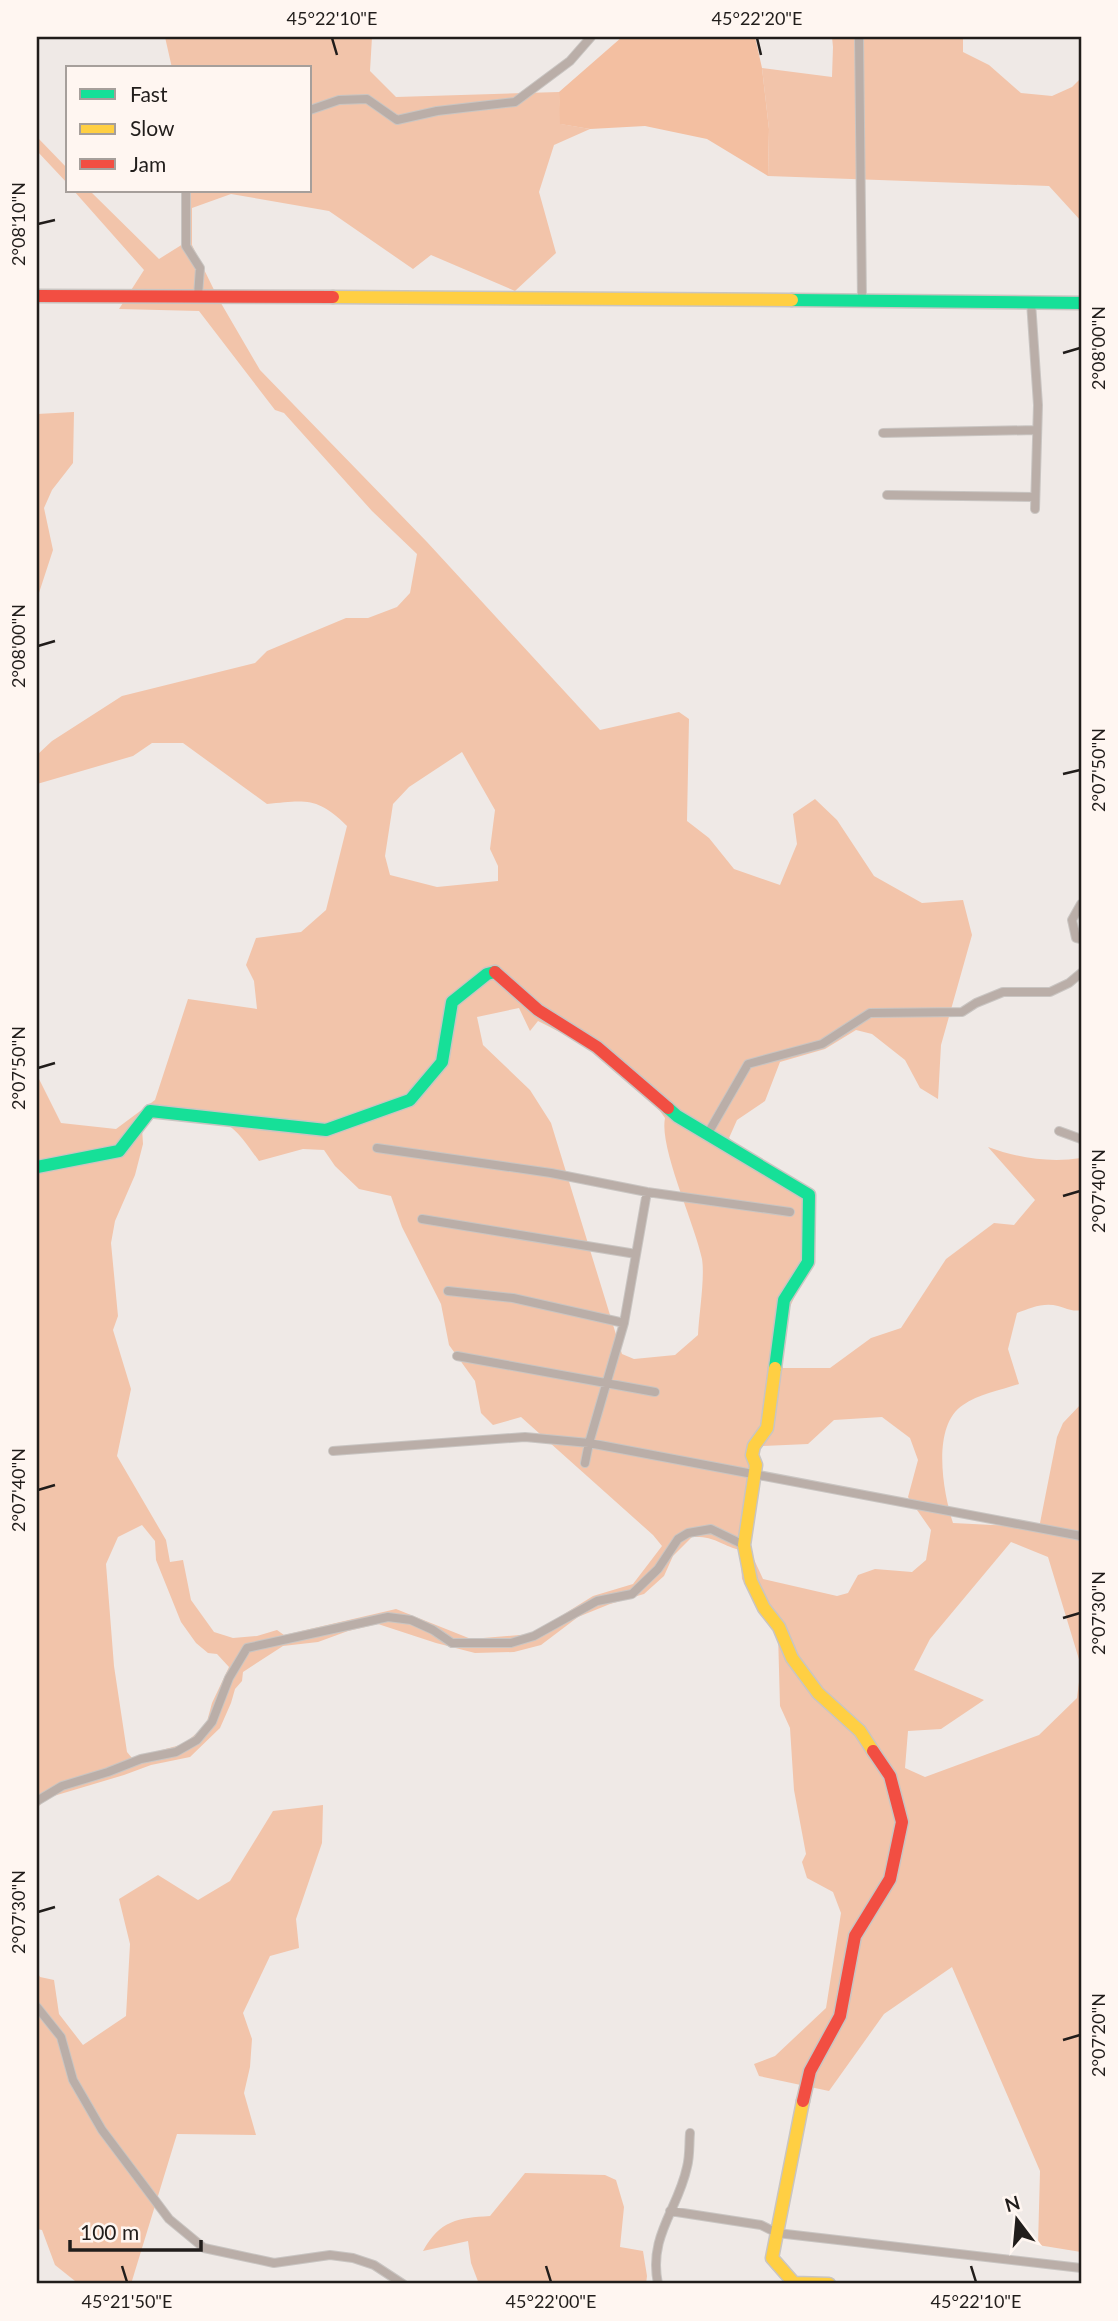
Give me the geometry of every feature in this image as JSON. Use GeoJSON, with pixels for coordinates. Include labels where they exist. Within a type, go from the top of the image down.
{"type":"FeatureCollection","features":[{"type":"Feature","properties":{"kind":"street"},"geometry":{"type":"LineString","coordinates":[[312,109],[339,100],[367,99],[397,120],[437,111],[515,102],[570,61],[590,37]]}},
{"type":"Feature","properties":{"kind":"street"},"geometry":{"type":"LineString","coordinates":[[859,37],[862,301]]}},
{"type":"Feature","properties":{"kind":"street"},"geometry":{"type":"LineString","coordinates":[[186,192],[186,246],[200,268],[198,296]]}},
{"type":"Feature","properties":{"kind":"street"},"geometry":{"type":"LineString","coordinates":[[37,296],[1081,303]]}},
{"type":"Feature","properties":{"kind":"street"},"geometry":{"type":"LineString","coordinates":[[1031,302],[1038,405],[1035,509]]}},
{"type":"Feature","properties":{"kind":"street"},"geometry":{"type":"LineString","coordinates":[[883,433],[1036,430]]}},
{"type":"Feature","properties":{"kind":"street"},"geometry":{"type":"LineString","coordinates":[[887,495],[1035,496]]}},
{"type":"Feature","properties":{"kind":"street"},"geometry":{"type":"LineString","coordinates":[[1081,904],[1072,920],[1076,937],[1081,939]]}},
{"type":"Feature","properties":{"kind":"street"},"geometry":{"type":"LineString","coordinates":[[37,1167],[118,1150],[150,1111],[326,1130],[410,1100],[442,1062],[453,1002],[487,974],[496,972],[538,1010],[597,1046],[677,1116],[809,1195],[808,1262],[784,1300],[767,1428],[754,1446],[752,1455],[756,1465],[744,1545],[751,1581],[764,1608],[779,1627],[792,1658],[818,1693],[860,1731],[890,1776],[902,1822],[890,1879],[855,1936],[840,2016],[810,2071],[772,2258],[794,2283],[829,2284]]}},
{"type":"Feature","properties":{"kind":"street"},"geometry":{"type":"LineString","coordinates":[[707,1135],[748,1064],[822,1044],[870,1013],[962,1012],[1003,992],[1050,992],[1069,983],[1081,972]]}},
{"type":"Feature","properties":{"kind":"street"},"geometry":{"type":"LineString","coordinates":[[1059,1131],[1081,1139]]}},
{"type":"Feature","properties":{"kind":"street"},"geometry":{"type":"LineString","coordinates":[[377,1149],[551,1172],[647,1192],[790,1212]]}},
{"type":"Feature","properties":{"kind":"street"},"geometry":{"type":"LineString","coordinates":[[585,1463],[624,1323],[647,1192]]}},
{"type":"Feature","properties":{"kind":"street"},"geometry":{"type":"LineString","coordinates":[[422,1219],[636,1254]]}},
{"type":"Feature","properties":{"kind":"street"},"geometry":{"type":"LineString","coordinates":[[448,1291],[513,1298],[624,1323]]}},
{"type":"Feature","properties":{"kind":"street"},"geometry":{"type":"LineString","coordinates":[[457,1356],[655,1392]]}},
{"type":"Feature","properties":{"kind":"street"},"geometry":{"type":"LineString","coordinates":[[333,1451],[525,1437],[589,1444],[1081,1536]]}},
{"type":"Feature","properties":{"kind":"street"},"geometry":{"type":"LineString","coordinates":[[37,1801],[62,1786],[141,1759],[176,1752],[197,1740],[212,1722],[229,1678],[247,1648],[388,1617],[411,1620],[452,1643],[511,1643],[534,1636],[597,1601],[632,1594],[657,1569],[678,1539],[688,1533],[711,1529],[744,1545]]}},
{"type":"Feature","properties":{"kind":"street"},"geometry":{"type":"LineString","coordinates":[[37,2007],[61,2037],[73,2080],[102,2130],[169,2219],[204,2248],[274,2263],[330,2255],[353,2258],[374,2265],[403,2284]]}},
{"type":"Feature","properties":{"kind":"street"},"geometry":{"type":"LineString","coordinates":[[658,2284],[654,2268],[655,2254],[687,2167],[690,2133]]}},
{"type":"Feature","properties":{"kind":"street"},"geometry":{"type":"LineString","coordinates":[[670,2211],[761,2225],[777,2233],[1081,2268]]}},
{"type":"Feature","properties":{"kind":"shaded area"},"geometry":{"type":"Polygon","coordinates":[[[165,37],[372,37],[370,71],[396,97],[559,92],[561,124],[590,129],[554,145],[539,192],[556,253],[515,291],[431,255],[413,269],[329,211],[231,194],[192,208],[192,245],[218,298],[260,370],[427,542],[600,730],[679,712],[689,719],[687,821],[709,838],[734,869],[780,885],[797,844],[793,814],[815,799],[837,820],[874,876],[922,903],[963,900],[972,935],[941,1045],[938,1099],[920,1088],[905,1060],[872,1034],[856,1030],[825,1049],[780,1062],[765,1101],[737,1120],[729,1138],[816,1196],[814,1255],[788,1311],[781,1365],[783,1368],[830,1368],[871,1338],[901,1328],[946,1259],[994,1223],[1014,1225],[1035,1200],[988,1147],[1034,1158],[1081,1158],[1081,1310],[1048,1305],[1017,1313],[1008,1349],[1019,1384],[963,1405],[953,1415],[947,1428],[942,1460],[943,1478],[953,1523],[1032,1527],[1040,1523],[1057,1437],[1063,1423],[1081,1404],[1081,1666],[1081,2252],[1038,2245],[1040,2171],[952,1967],[884,2014],[829,2091],[759,2076],[754,2064],[775,2056],[826,2008],[841,1913],[833,1892],[807,1878],[802,1862],[806,1854],[794,1790],[790,1728],[780,1706],[778,1633],[742,1579],[740,1550],[712,1539],[692,1537],[673,1556],[664,1576],[644,1594],[578,1617],[541,1645],[514,1652],[475,1653],[378,1624],[318,1642],[283,1646],[243,1672],[242,1681],[235,1689],[220,1728],[190,1757],[151,1765],[47,1798],[37,1808],[37,1075],[61,1123],[116,1129],[155,1100],[188,999],[257,1009],[254,981],[246,965],[256,938],[301,932],[326,910],[347,826],[319,805],[302,802],[267,804],[183,743],[152,743],[133,756],[37,784],[37,755],[52,741],[122,696],[255,663],[267,651],[346,618],[368,618],[397,607],[410,593],[417,554],[372,511],[284,413],[275,410],[199,311],[119,309],[144,270],[75,192],[91,192],[159,259],[183,244],[182,192],[312,192],[312,66],[172,66],[165,37]],[[462,752],[409,787],[393,804],[385,856],[390,875],[437,887],[498,881],[498,866],[490,849],[495,810],[462,752]],[[519,1008],[477,1017],[483,1045],[530,1090],[551,1123],[622,1354],[634,1359],[675,1355],[698,1335],[703,1267],[667,1148],[665,1118],[652,1100],[593,1049],[538,1021],[530,1031],[519,1008]],[[152,1118],[142,1128],[143,1144],[135,1175],[115,1221],[111,1243],[118,1316],[113,1330],[131,1389],[117,1456],[166,1540],[170,1562],[183,1560],[191,1600],[214,1632],[233,1638],[257,1636],[277,1630],[284,1635],[396,1609],[471,1639],[532,1634],[593,1596],[633,1584],[662,1546],[521,1417],[493,1425],[481,1413],[475,1381],[449,1345],[441,1304],[402,1227],[391,1196],[359,1189],[335,1166],[324,1150],[303,1149],[259,1161],[235,1131],[219,1121],[152,1118]],[[882,1417],[834,1420],[808,1444],[763,1446],[757,1452],[751,1513],[751,1553],[763,1579],[837,1596],[848,1593],[858,1575],[875,1569],[912,1572],[926,1560],[931,1530],[908,1497],[918,1460],[910,1438],[882,1417]],[[142,1525],[118,1537],[106,1564],[114,1666],[127,1752],[132,1758],[184,1744],[206,1725],[212,1703],[229,1667],[217,1654],[208,1653],[196,1643],[181,1622],[156,1560],[155,1541],[142,1525]],[[1011,1542],[930,1639],[914,1670],[984,1700],[941,1729],[908,1731],[905,1768],[925,1777],[1039,1735],[1077,1698],[1081,1666],[1048,1557],[1011,1542]]]}},
{"type":"Feature","properties":{"kind":"shaded area"},"geometry":{"type":"Polygon","coordinates":[[[622,37],[755,37],[762,68],[769,129],[768,176],[707,139],[645,126],[590,129],[560,124],[559,92],[622,37]]]}},
{"type":"Feature","properties":{"kind":"shaded area"},"geometry":{"type":"Polygon","coordinates":[[[832,37],[963,37],[963,52],[989,65],[1021,93],[1052,96],[1072,87],[1081,78],[1081,221],[1049,186],[768,176],[769,129],[762,68],[832,77],[832,37]]]}},
{"type":"Feature","properties":{"kind":"shaded area"},"geometry":{"type":"Polygon","coordinates":[[[37,137],[66,167],[66,182],[37,151],[37,137]]]}},
{"type":"Feature","properties":{"kind":"shaded area"},"geometry":{"type":"Polygon","coordinates":[[[74,412],[73,463],[52,490],[44,508],[53,550],[37,599],[37,414],[74,412]]]}},
{"type":"Feature","properties":{"kind":"shaded area"},"geometry":{"type":"Polygon","coordinates":[[[323,1805],[322,1843],[296,1919],[299,1948],[270,1956],[243,2013],[252,2039],[250,2067],[244,2093],[256,2135],[177,2134],[131,2284],[73,2284],[75,2281],[55,2265],[42,2230],[37,2229],[37,1972],[40,1977],[54,1980],[59,2014],[83,2045],[126,2016],[130,1944],[119,1899],[158,1875],[198,1900],[230,1881],[273,1811],[323,1805]]]}},
{"type":"Feature","properties":{"kind":"shaded area"},"geometry":{"type":"Polygon","coordinates":[[[525,2173],[605,2175],[616,2180],[624,2207],[620,2247],[643,2251],[646,2284],[479,2284],[471,2263],[468,2241],[423,2251],[443,2227],[459,2220],[490,2216],[525,2173]]]}},
{"type":"Feature","properties":{"kind":"traffic: fast"},"geometry":{"type":"LineString","coordinates":[[792,300],[1081,303]]}},
{"type":"Feature","properties":{"kind":"traffic: fast"},"geometry":{"type":"LineString","coordinates":[[37,1167],[119,1151],[150,1111],[326,1130],[410,1100],[442,1062],[452,1002],[487,974],[495,972]]}},
{"type":"Feature","properties":{"kind":"traffic: fast"},"geometry":{"type":"LineString","coordinates":[[668,1108],[809,1195],[808,1262],[784,1300],[775,1368]]}},
{"type":"Feature","properties":{"kind":"traffic: slow"},"geometry":{"type":"LineString","coordinates":[[333,297],[792,300]]}},
{"type":"Feature","properties":{"kind":"traffic: slow"},"geometry":{"type":"LineString","coordinates":[[775,1368],[767,1428],[754,1446],[752,1455],[756,1465],[744,1545],[751,1581],[764,1608],[779,1627],[792,1658],[818,1693],[860,1731],[873,1751]]}},
{"type":"Feature","properties":{"kind":"traffic: slow"},"geometry":{"type":"LineString","coordinates":[[803,2101],[772,2258],[794,2283],[829,2284]]}},
{"type":"Feature","properties":{"kind":"traffic: jam"},"geometry":{"type":"LineString","coordinates":[[37,296],[333,297]]}},
{"type":"Feature","properties":{"kind":"traffic: jam"},"geometry":{"type":"LineString","coordinates":[[495,972],[538,1010],[597,1047],[668,1108]]}},
{"type":"Feature","properties":{"kind":"traffic: jam"},"geometry":{"type":"LineString","coordinates":[[803,2101],[810,2071],[840,2016],[855,1936],[890,1879],[902,1822],[890,1776],[873,1751]]}}]}
